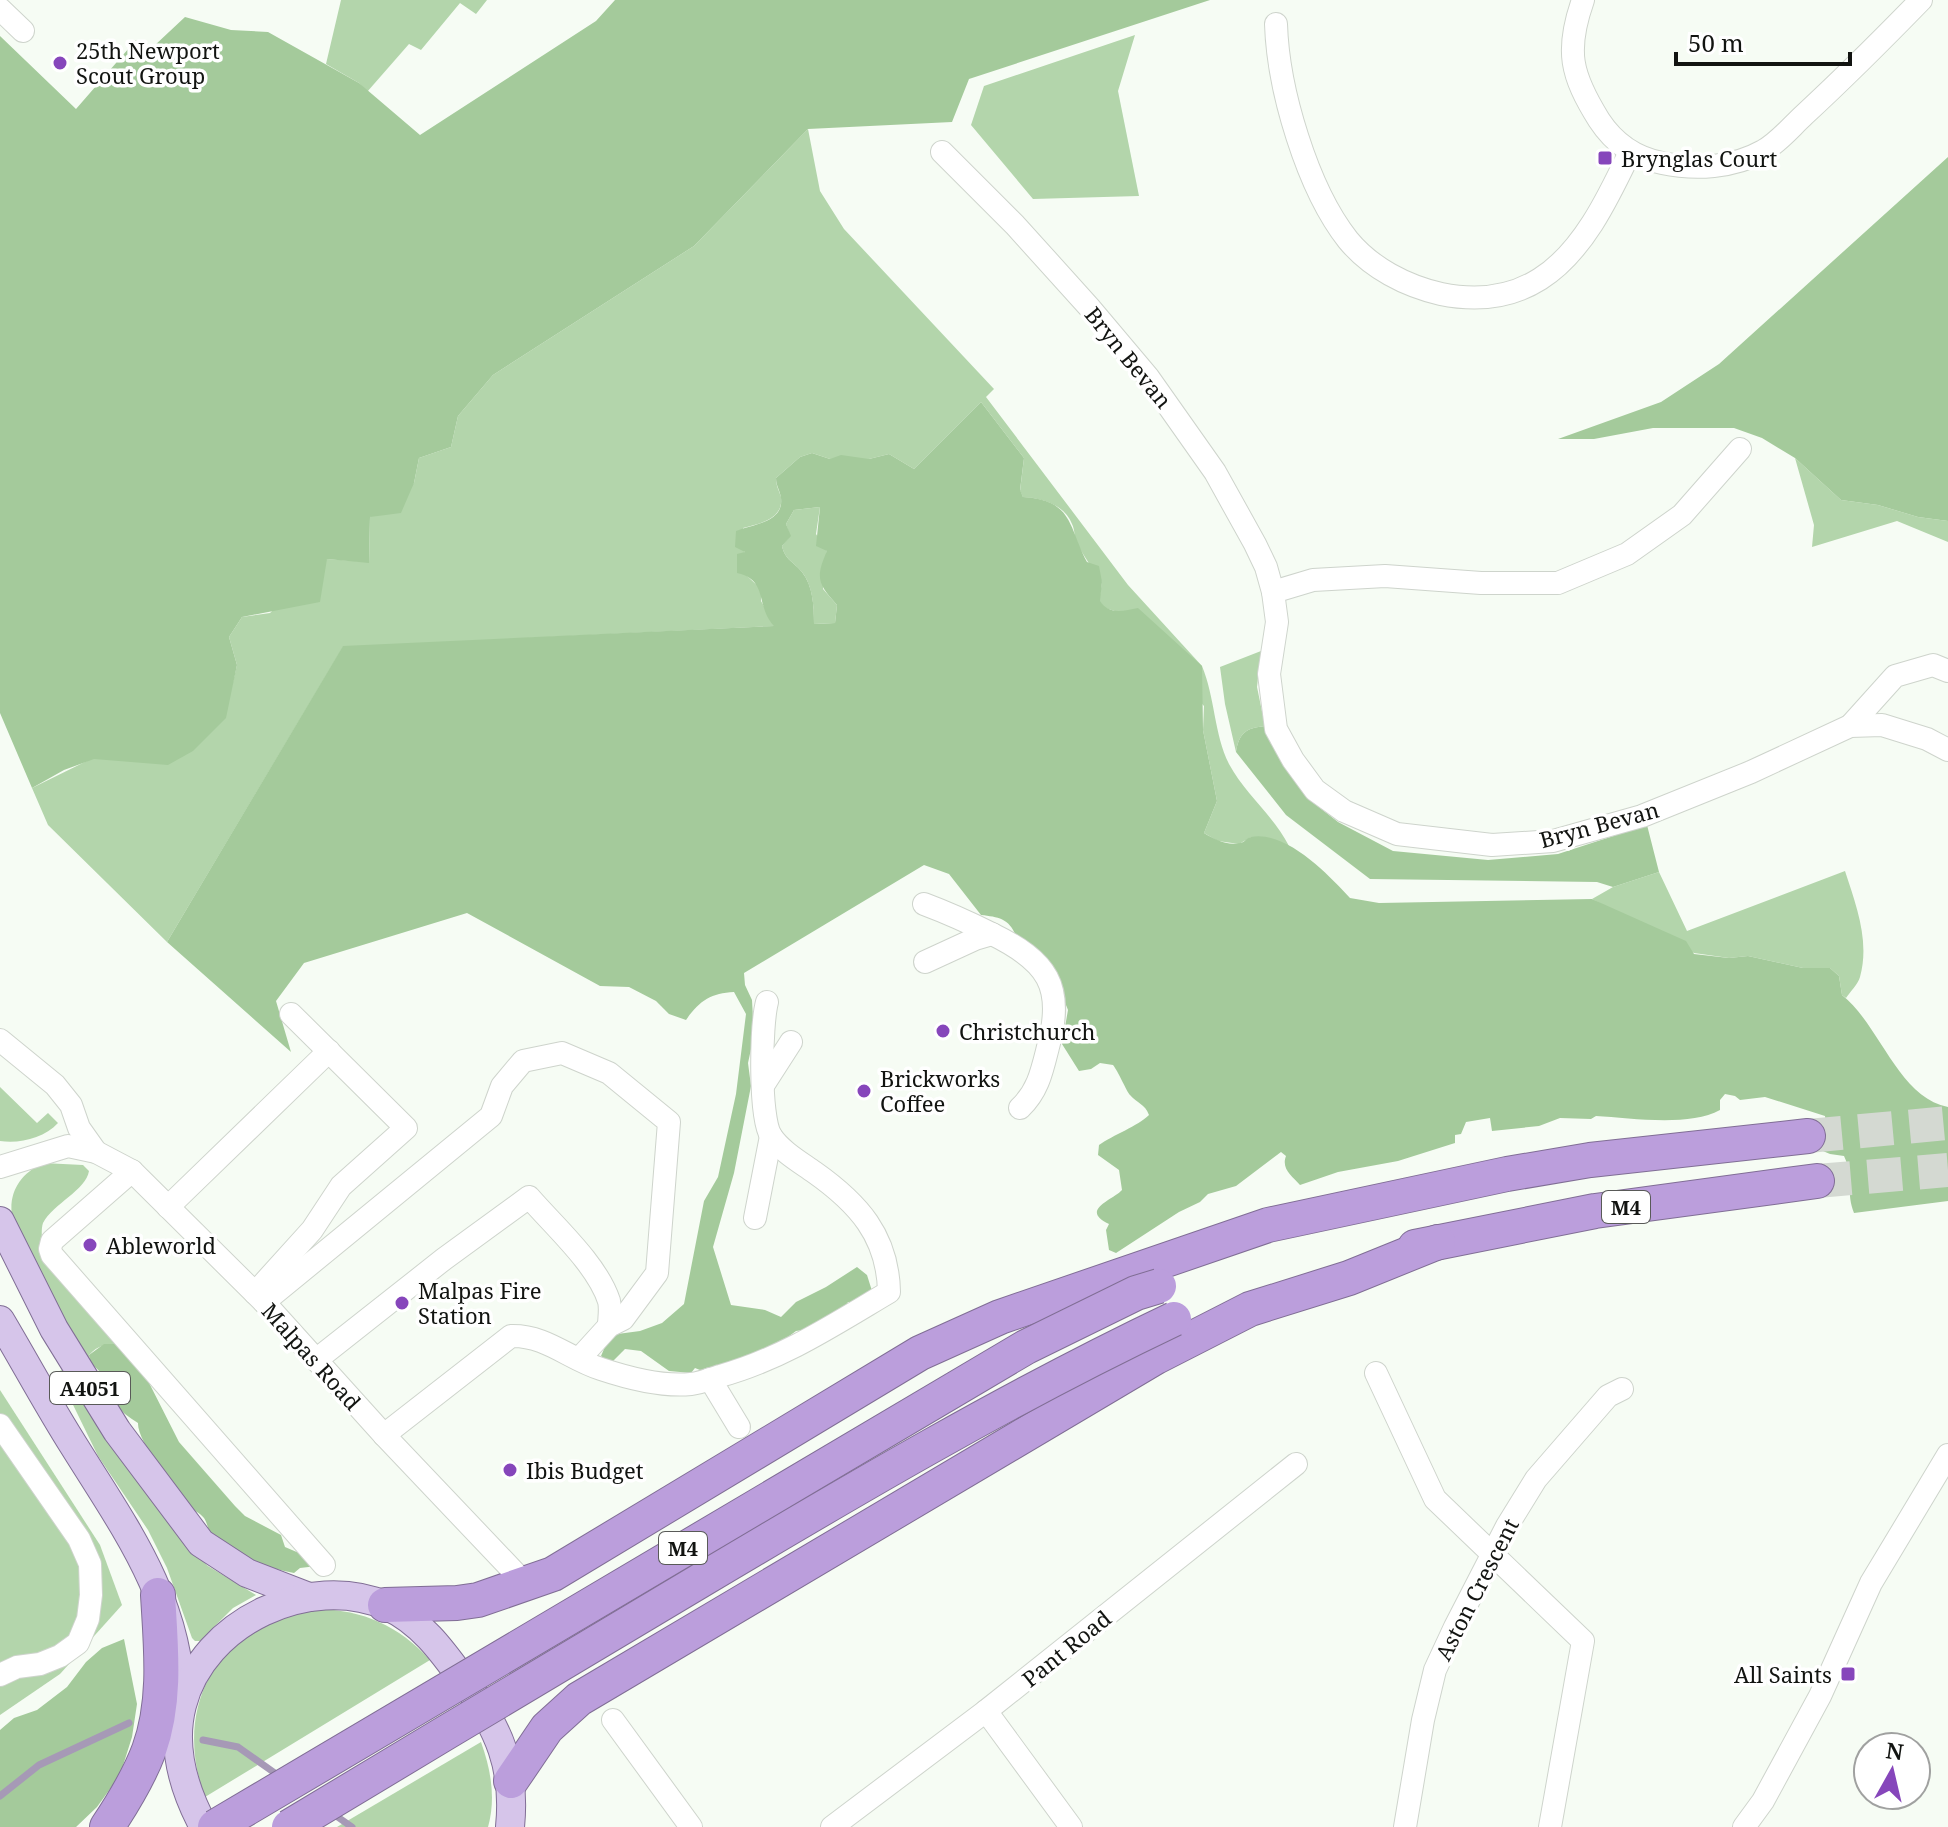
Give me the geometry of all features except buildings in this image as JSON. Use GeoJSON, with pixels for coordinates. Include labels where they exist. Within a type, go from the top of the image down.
{"type":"FeatureCollection","features":[{"type":"Feature","properties":{"kind":"highway","name":"M4"},"geometry":{"type":"LineString","coordinates":[[385,1605],[457,1603],[500,1594],[553,1574],[920,1353],[1000,1317],[1154,1276],[1433,1190],[1590,1160],[1808,1136]]}},
{"type":"Feature","properties":{"kind":"highway","name":"M4"},"geometry":{"type":"LineString","coordinates":[[289,1827],[868,1481],[1095,1357],[1180,1331],[1311,1273],[1438,1242],[1595,1211],[1817,1181]]}},
{"type":"Feature","properties":{"kind":"highway","name":"M4"},"geometry":{"type":"LineString","coordinates":[[215,1827],[1026,1347],[1136,1293],[1154,1276]]}},
{"type":"Feature","properties":{"kind":"highway","name":"M4"},"geometry":{"type":"LineString","coordinates":[[511,1781],[547,1728],[579,1699],[1156,1357],[1180,1331]]}},
{"type":"Feature","properties":{"kind":"highway"},"geometry":{"type":"LineString","coordinates":[[107,1827],[133,1785],[149,1750],[158,1713],[162,1653],[158,1595]]}},
{"type":"Feature","properties":{"kind":"highway"},"geometry":{"type":"LineString","coordinates":[[119,1827],[129,1820],[149,1795],[180,1718]]}},
{"type":"Feature","properties":{"kind":"main road","name":"A4051"},"geometry":{"type":"LineString","coordinates":[[0,1221],[54,1329],[117,1431],[201,1543],[247,1573],[309,1597]]}},
{"type":"Feature","properties":{"kind":"main road","name":"A4051"},"geometry":{"type":"LineString","coordinates":[[0,1320],[146,1562],[169,1619],[176,1647],[180,1718]]}},
{"type":"Feature","properties":{"kind":"main road"},"geometry":{"type":"LineString","coordinates":[[204,1827],[183,1782],[180,1718],[192,1679],[204,1660],[234,1628],[253,1616],[309,1597],[343,1597],[385,1605],[405,1616],[427,1635],[481,1704],[497,1733],[511,1781],[510,1827]]}},
{"type":"Feature","properties":{"kind":"street"},"geometry":{"type":"LineString","coordinates":[[1583,0],[1572,42],[1580,90],[1607,132],[1630,152],[1682,167],[1713,166],[1743,160],[1765,150],[1851,72],[1921,0]]}},
{"type":"Feature","properties":{"kind":"street"},"geometry":{"type":"LineString","coordinates":[[0,9],[23,31]]}},
{"type":"Feature","properties":{"kind":"street"},"geometry":{"type":"LineString","coordinates":[[1276,24],[1277,54],[1289,104],[1311,175],[1328,208],[1349,241],[1382,271],[1422,290],[1463,299],[1504,295],[1540,279],[1570,253],[1612,190],[1630,152]]}},
{"type":"Feature","properties":{"kind":"street","name":"Bryn Bevan"},"geometry":{"type":"LineString","coordinates":[[942,152],[1015,225],[1148,377],[1223,485],[1266,567],[1273,592],[1277,622],[1269,674],[1276,729],[1315,790],[1344,811],[1397,834],[1492,845],[1553,841],[1642,816],[1751,772],[1850,726],[1895,676],[1933,665],[1948,671]]}},
{"type":"Feature","properties":{"kind":"street"},"geometry":{"type":"LineString","coordinates":[[1273,592],[1313,580],[1385,576],[1481,583],[1558,583],[1627,554],[1682,515],[1740,449]]}},
{"type":"Feature","properties":{"kind":"street","name":"Bryn Bevan"},"geometry":{"type":"LineString","coordinates":[[1850,726],[1882,725],[1927,739],[1948,750]]}},
{"type":"Feature","properties":{"kind":"street"},"geometry":{"type":"LineString","coordinates":[[924,904],[992,934],[1032,957],[1045,976],[1055,999],[1054,1025],[1037,1088],[1020,1108]]}},
{"type":"Feature","properties":{"kind":"street"},"geometry":{"type":"LineString","coordinates":[[925,962],[992,934]]}},
{"type":"Feature","properties":{"kind":"street"},"geometry":{"type":"LineString","coordinates":[[755,1218],[771,1136],[765,1112],[764,1085],[767,1002]]}},
{"type":"Feature","properties":{"kind":"street"},"geometry":{"type":"LineString","coordinates":[[260,1298],[341,1186],[406,1128],[291,1014]]}},
{"type":"Feature","properties":{"kind":"street"},"geometry":{"type":"LineString","coordinates":[[0,1040],[55,1085],[71,1105],[79,1128],[96,1152]]}},
{"type":"Feature","properties":{"kind":"street"},"geometry":{"type":"LineString","coordinates":[[764,1085],[791,1042]]}},
{"type":"Feature","properties":{"kind":"street"},"geometry":{"type":"LineString","coordinates":[[168,1207],[329,1051]]}},
{"type":"Feature","properties":{"kind":"street"},"geometry":{"type":"LineString","coordinates":[[260,1298],[491,1116],[502,1086],[523,1061],[562,1053],[609,1073],[669,1122],[657,1273],[623,1319],[609,1326],[579,1359]]}},
{"type":"Feature","properties":{"kind":"street"},"geometry":{"type":"LineString","coordinates":[[384,1435],[511,1336],[527,1336],[599,1369],[651,1381],[691,1384],[779,1355],[889,1292],[885,1253],[861,1212],[771,1136]]}},
{"type":"Feature","properties":{"kind":"street","name":"Malpas Road"},"geometry":{"type":"LineString","coordinates":[[0,1167],[68,1146],[96,1152],[132,1171],[260,1298],[517,1575]]}},
{"type":"Feature","properties":{"kind":"street"},"geometry":{"type":"LineString","coordinates":[[132,1171],[52,1241],[52,1255],[324,1565]]}},
{"type":"Feature","properties":{"kind":"street"},"geometry":{"type":"LineString","coordinates":[[316,1360],[444,1259],[529,1197],[588,1264],[602,1285],[610,1305],[609,1326]]}},
{"type":"Feature","properties":{"kind":"street"},"geometry":{"type":"LineString","coordinates":[[1376,1373],[1435,1499],[1583,1641],[1550,1827]]}},
{"type":"Feature","properties":{"kind":"street"},"geometry":{"type":"LineString","coordinates":[[710,1379],[739,1427]]}},
{"type":"Feature","properties":{"kind":"street","name":"Aston Crescent"},"geometry":{"type":"LineString","coordinates":[[1405,1827],[1423,1720],[1435,1670],[1507,1526],[1536,1479],[1608,1396],[1622,1389]]}},
{"type":"Feature","properties":{"kind":"street"},"geometry":{"type":"LineString","coordinates":[[0,1425],[79,1539],[90,1564],[91,1595],[88,1619],[78,1643],[60,1656],[40,1664],[17,1667],[0,1675]]}},
{"type":"Feature","properties":{"kind":"street"},"geometry":{"type":"LineString","coordinates":[[1744,1827],[1763,1801],[1820,1696],[1871,1583],[1948,1455]]}},
{"type":"Feature","properties":{"kind":"street","name":"Pant Road"},"geometry":{"type":"LineString","coordinates":[[832,1827],[986,1711],[1296,1464]]}},
{"type":"Feature","properties":{"kind":"street"},"geometry":{"type":"LineString","coordinates":[[986,1711],[1071,1827]]}},
{"type":"Feature","properties":{"kind":"street"},"geometry":{"type":"LineString","coordinates":[[613,1720],[691,1827]]}},
{"type":"Feature","properties":{"kind":"green space"},"geometry":{"type":"Polygon","coordinates":[[[341,0],[487,0],[476,14],[460,3],[421,50],[409,44],[367,92],[359,83],[326,64],[341,0]]]}},
{"type":"Feature","properties":{"kind":"green space"},"geometry":{"type":"Polygon","coordinates":[[[615,0],[1210,0],[969,79],[952,122],[808,129],[694,246],[493,375],[458,416],[451,447],[419,458],[414,483],[401,513],[370,517],[369,563],[327,559],[320,602],[242,617],[229,637],[237,665],[226,718],[193,751],[168,765],[94,759],[64,770],[32,788],[0,713],[0,36],[76,109],[136,40],[154,46],[185,17],[231,30],[268,32],[359,83],[420,135],[596,21],[615,0]]]}},
{"type":"Feature","properties":{"kind":"green space"},"geometry":{"type":"Polygon","coordinates":[[[1135,35],[1118,91],[1139,196],[1033,199],[971,125],[984,86],[1135,35]]]}},
{"type":"Feature","properties":{"kind":"green space"},"geometry":{"type":"Polygon","coordinates":[[[808,129],[820,191],[844,229],[994,389],[986,397],[1128,585],[1202,666],[1229,764],[1289,846],[1251,837],[1239,844],[1218,841],[1204,833],[1217,801],[1203,730],[1204,706],[1118,612],[1105,608],[1099,601],[1102,582],[1077,543],[1069,517],[1052,504],[1023,497],[1020,491],[1024,458],[981,402],[914,469],[889,454],[869,459],[830,459],[812,453],[800,457],[776,478],[781,497],[779,511],[769,519],[743,528],[746,575],[761,589],[761,601],[775,626],[343,647],[167,942],[48,825],[32,788],[231,690],[237,665],[229,637],[242,617],[270,613],[327,559],[369,562],[370,517],[414,483],[419,458],[451,447],[458,416],[493,375],[694,246],[808,129]]]}},
{"type":"Feature","properties":{"kind":"green space"},"geometry":{"type":"Polygon","coordinates":[[[1948,157],[1948,521],[1841,500],[1795,458],[1762,438],[1734,428],[1653,428],[1594,439],[1558,439],[1661,402],[1719,364],[1948,157]]]}},
{"type":"Feature","properties":{"kind":"green space"},"geometry":{"type":"Polygon","coordinates":[[[981,402],[1024,458],[1020,490],[1023,497],[1039,499],[1060,509],[1072,526],[1087,562],[1099,566],[1102,582],[1100,601],[1117,611],[1138,608],[1202,666],[1203,730],[1217,801],[1204,833],[1230,844],[1242,843],[1251,837],[1278,840],[1306,856],[1350,898],[1379,903],[1592,899],[1686,941],[1694,954],[1729,958],[1748,956],[1803,968],[1830,968],[1839,976],[1842,995],[1868,1024],[1903,1075],[1931,1101],[1948,1107],[1948,1201],[1854,1213],[1844,1156],[1818,1149],[1819,1131],[1826,1126],[1825,1116],[1765,1097],[1740,1100],[1725,1094],[1720,1100],[1720,1110],[1676,1120],[1596,1116],[1591,1119],[1560,1118],[1539,1126],[1492,1131],[1490,1118],[1466,1122],[1461,1134],[1455,1135],[1455,1143],[1398,1161],[1338,1172],[1300,1185],[1288,1172],[1286,1156],[1281,1152],[1236,1186],[1208,1194],[1200,1202],[1116,1253],[1109,1250],[1106,1230],[1109,1224],[1097,1214],[1101,1206],[1122,1190],[1119,1170],[1098,1155],[1099,1145],[1149,1115],[1130,1095],[1113,1065],[1100,1063],[1091,1069],[1079,1071],[1062,1044],[1068,1010],[1058,985],[1058,975],[1016,936],[1006,922],[981,915],[949,874],[924,865],[744,973],[745,985],[752,1000],[754,1035],[748,1063],[751,1086],[734,1173],[713,1247],[731,1305],[765,1310],[781,1317],[796,1302],[857,1267],[867,1275],[872,1291],[864,1302],[848,1302],[840,1315],[809,1329],[796,1331],[769,1351],[705,1372],[695,1368],[691,1373],[669,1371],[641,1351],[625,1349],[610,1364],[601,1356],[610,1335],[640,1331],[662,1323],[684,1304],[704,1201],[718,1177],[736,1094],[746,1014],[734,992],[706,999],[686,1020],[669,1014],[656,1001],[629,987],[600,986],[467,913],[304,963],[276,1001],[291,1052],[167,942],[343,646],[774,626],[754,581],[737,573],[737,554],[745,552],[735,547],[736,531],[766,521],[777,513],[781,498],[776,478],[800,457],[812,453],[830,459],[841,455],[869,459],[889,454],[914,469],[981,402]],[[820,507],[794,510],[786,524],[791,536],[782,546],[783,551],[809,584],[814,624],[835,623],[837,605],[820,580],[827,551],[816,546],[820,507]]]}},
{"type":"Feature","properties":{"kind":"green space"},"geometry":{"type":"Polygon","coordinates":[[[1795,458],[1841,500],[1948,521],[1948,542],[1897,521],[1812,547],[1814,525],[1795,458]]]}},
{"type":"Feature","properties":{"kind":"green space"},"geometry":{"type":"Polygon","coordinates":[[[820,507],[816,534],[827,551],[823,589],[837,605],[835,623],[814,624],[809,584],[785,555],[782,546],[790,536],[786,524],[794,510],[820,507]]]}},
{"type":"Feature","properties":{"kind":"green space"},"geometry":{"type":"Polygon","coordinates":[[[1261,651],[1257,687],[1265,726],[1244,733],[1236,752],[1220,667],[1261,651]]]}},
{"type":"Feature","properties":{"kind":"green space"},"geometry":{"type":"Polygon","coordinates":[[[1265,726],[1310,800],[1338,822],[1393,851],[1488,860],[1558,854],[1647,825],[1659,872],[1613,887],[1597,882],[1370,879],[1286,815],[1236,752],[1244,733],[1265,726]]]}},
{"type":"Feature","properties":{"kind":"green space"},"geometry":{"type":"Polygon","coordinates":[[[1845,871],[1863,937],[1860,977],[1846,998],[1842,995],[1839,976],[1830,968],[1803,968],[1748,956],[1729,958],[1694,953],[1592,899],[1613,887],[1659,872],[1687,931],[1845,871]]]}},
{"type":"Feature","properties":{"kind":"green space"},"geometry":{"type":"Polygon","coordinates":[[[0,1087],[37,1123],[48,1113],[58,1123],[46,1133],[31,1139],[0,1141],[0,1087]]]}},
{"type":"Feature","properties":{"kind":"green space"},"geometry":{"type":"Polygon","coordinates":[[[43,1163],[83,1165],[89,1171],[82,1184],[43,1223],[42,1243],[119,1344],[96,1349],[89,1355],[89,1362],[65,1328],[13,1222],[12,1203],[16,1187],[27,1173],[43,1163]]]}},
{"type":"Feature","properties":{"kind":"green space"},"geometry":{"type":"Polygon","coordinates":[[[104,1344],[119,1344],[141,1367],[179,1442],[235,1506],[245,1516],[281,1535],[285,1547],[317,1566],[300,1568],[294,1573],[274,1568],[242,1556],[213,1537],[204,1518],[189,1506],[158,1466],[139,1431],[138,1423],[118,1407],[102,1375],[90,1364],[89,1355],[104,1344]]]}},
{"type":"Feature","properties":{"kind":"green space"},"geometry":{"type":"Polygon","coordinates":[[[62,1370],[112,1445],[192,1551],[208,1566],[256,1595],[233,1608],[200,1641],[192,1638],[167,1568],[148,1530],[98,1456],[57,1372],[62,1370]]]}},
{"type":"Feature","properties":{"kind":"green space"},"geometry":{"type":"Polygon","coordinates":[[[0,1390],[100,1545],[122,1605],[60,1674],[0,1715],[0,1390]]]}},
{"type":"Feature","properties":{"kind":"green space"},"geometry":{"type":"Polygon","coordinates":[[[317,1609],[350,1613],[380,1622],[406,1638],[430,1660],[205,1797],[194,1744],[202,1693],[213,1671],[229,1650],[250,1633],[280,1617],[317,1609]]]}},
{"type":"Feature","properties":{"kind":"green space"},"geometry":{"type":"Polygon","coordinates":[[[124,1639],[137,1704],[132,1737],[120,1775],[97,1807],[76,1827],[0,1827],[0,1730],[14,1718],[37,1710],[67,1687],[86,1662],[102,1648],[124,1639]]]}},
{"type":"Feature","properties":{"kind":"green space"},"geometry":{"type":"Polygon","coordinates":[[[481,1742],[491,1784],[492,1805],[488,1827],[337,1827],[481,1742]]]}},
{"type":"Feature","properties":{"kind":"waterway"},"geometry":{"type":"LineString","coordinates":[[0,1796],[39,1765],[129,1723]]}},
{"type":"Feature","properties":{"kind":"waterway"},"geometry":{"type":"LineString","coordinates":[[203,1740],[238,1747],[279,1776]]}},
{"type":"Feature","properties":{"kind":"waterway"},"geometry":{"type":"LineString","coordinates":[[332,1813],[352,1827]]}},
{"type":"Feature","properties":{"kind":"tunnel"},"geometry":{"type":"LineString","coordinates":[[1808,1136],[1948,1123]]}},
{"type":"Feature","properties":{"kind":"tunnel"},"geometry":{"type":"LineString","coordinates":[[1817,1181],[1948,1170]]}},
{"type":"Feature","properties":{"kind":"place","name":"25th Newport Scout Group"},"geometry":{"type":"Point","coordinates":[60,63]}},
{"type":"Feature","properties":{"kind":"place","name":"Brynglas Court"},"geometry":{"type":"Point","coordinates":[1605,158]}},
{"type":"Feature","properties":{"kind":"place","name":"Christchurch"},"geometry":{"type":"Point","coordinates":[943,1031]}},
{"type":"Feature","properties":{"kind":"place","name":"Brickworks Coffee"},"geometry":{"type":"Point","coordinates":[864,1091]}},
{"type":"Feature","properties":{"kind":"place","name":"Ableworld"},"geometry":{"type":"Point","coordinates":[90,1245]}},
{"type":"Feature","properties":{"kind":"place","name":"Malpas Fire Station"},"geometry":{"type":"Point","coordinates":[402,1303]}},
{"type":"Feature","properties":{"kind":"place","name":"Ibis Budget"},"geometry":{"type":"Point","coordinates":[510,1470]}},
{"type":"Feature","properties":{"kind":"place","name":"All Saints"},"geometry":{"type":"Point","coordinates":[1848,1674]}}]}
